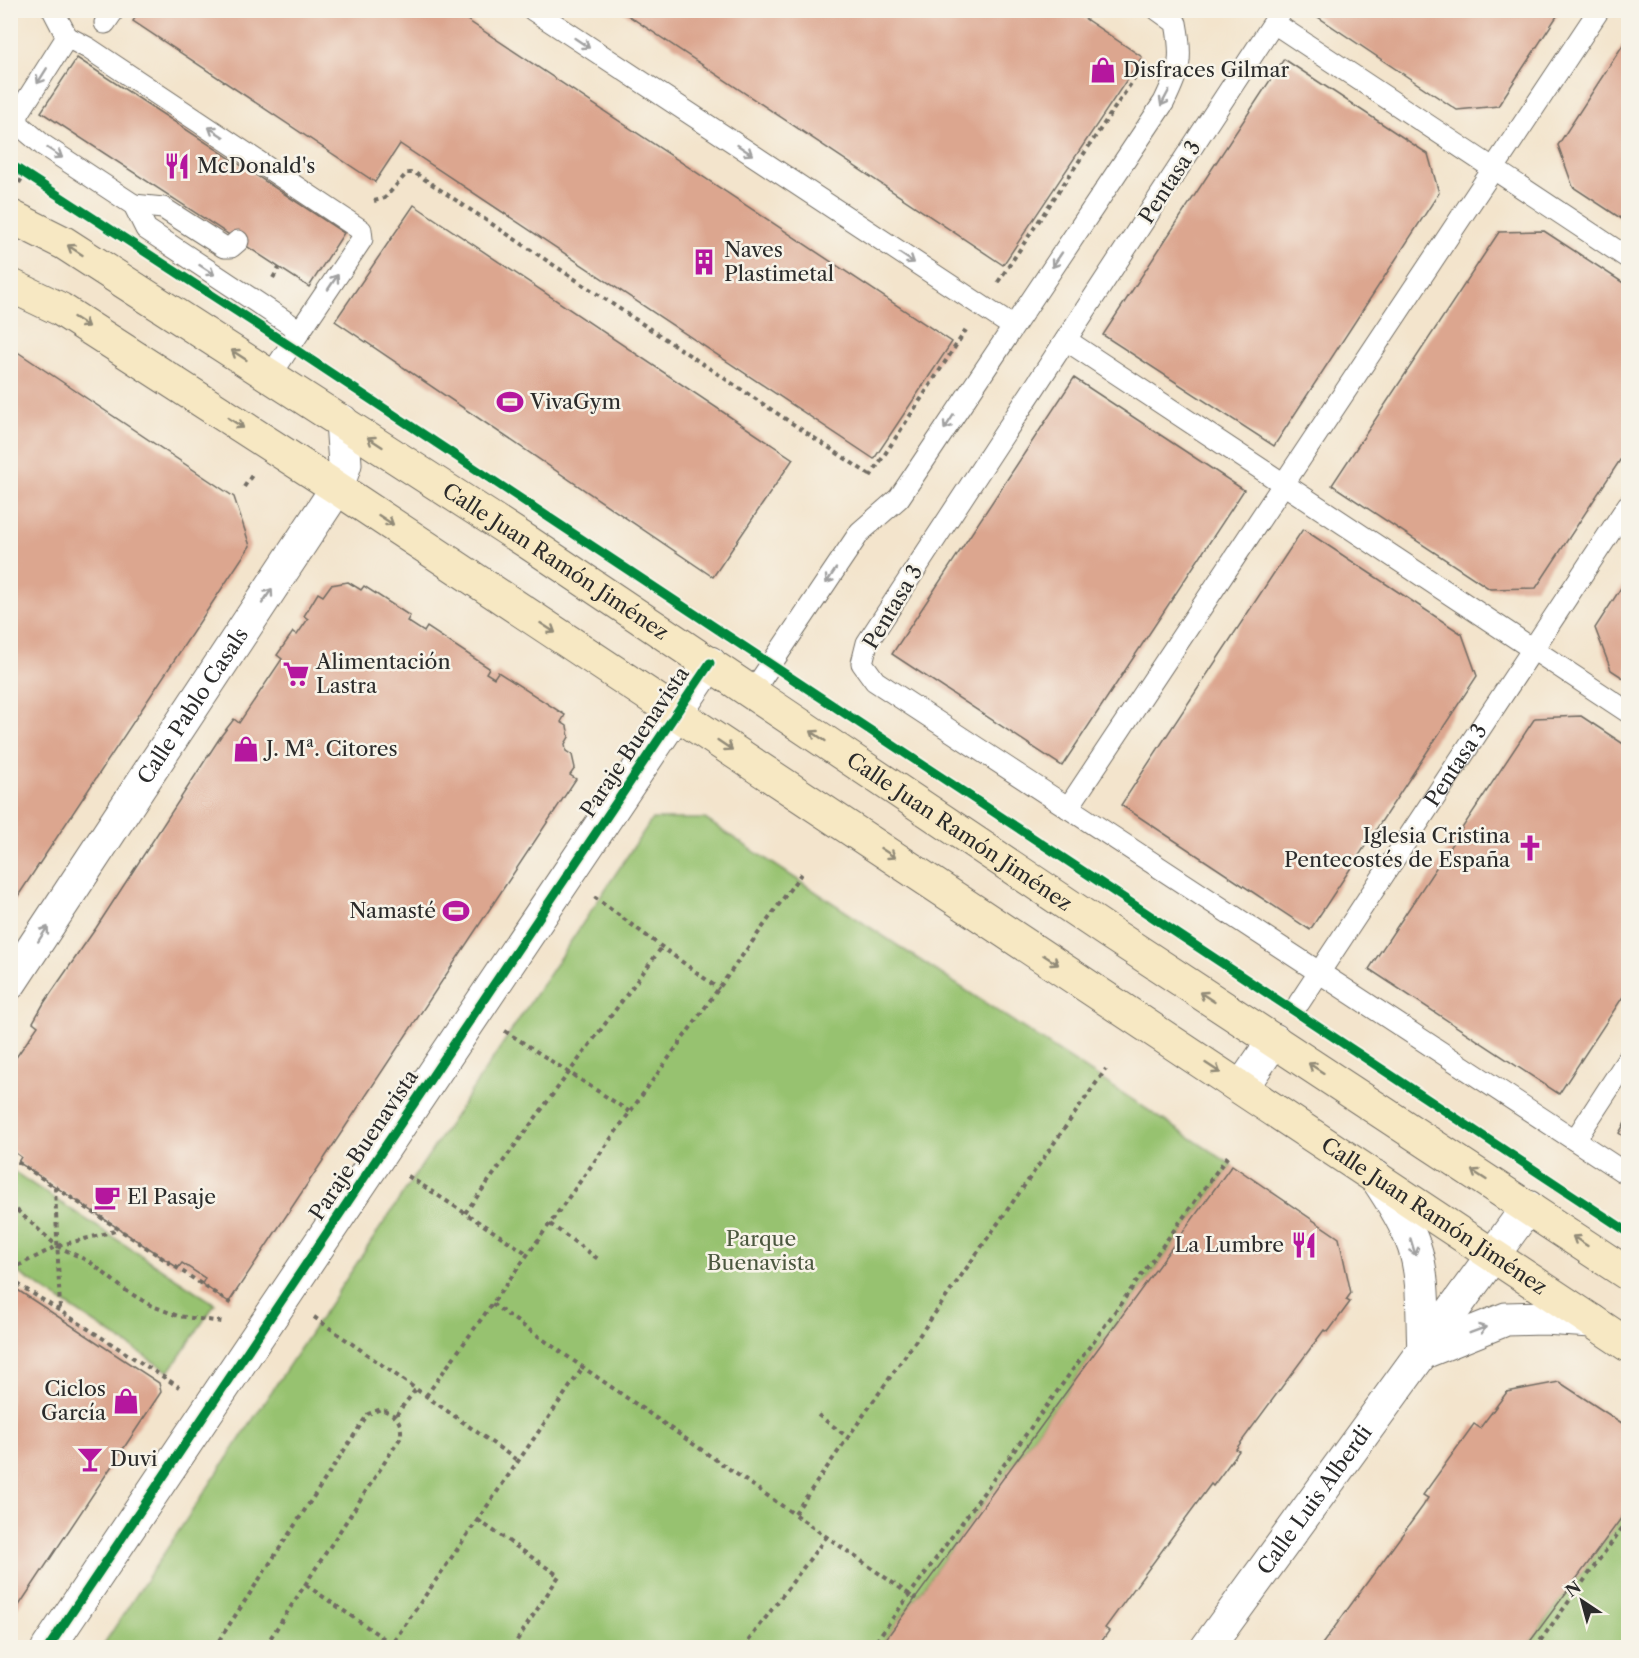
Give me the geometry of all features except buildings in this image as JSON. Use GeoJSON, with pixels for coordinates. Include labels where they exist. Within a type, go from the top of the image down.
{"type":"FeatureCollection","features":[{"type":"Feature","properties":{"kind":"main road","name":"Calle Juan Ramón Jiménez"},"geometry":{"type":"LineString","coordinates":[[10,216],[64,243],[342,421],[753,691],[1110,933],[1629,1274]]}},
{"type":"Feature","properties":{"kind":"main road","name":"Calle Juan Ramón Jiménez"},"geometry":{"type":"LineString","coordinates":[[10,285],[60,309],[337,488],[1629,1345]]}},
{"type":"Feature","properties":{"kind":"street","name":"Calle Pablo Casals"},"geometry":{"type":"LineString","coordinates":[[10,983],[337,488],[345,464],[342,421]]}},
{"type":"Feature","properties":{"kind":"street","name":"Paraje Buenavista"},"geometry":{"type":"LineString","coordinates":[[48,1647],[710,663]]}},
{"type":"Feature","properties":{"kind":"street"},"geometry":{"type":"LineString","coordinates":[[1242,1087],[1274,1040]]}},
{"type":"Feature","properties":{"kind":"street"},"geometry":{"type":"LineString","coordinates":[[1376,1177],[1398,1209],[1415,1248],[1420,1283],[1424,1352],[1506,1319],[1544,1318],[1592,1321]]}},
{"type":"Feature","properties":{"kind":"street","name":"Calle Luis Alberdi"},"geometry":{"type":"LineString","coordinates":[[1207,1647],[1528,1207]]}},
{"type":"Feature","properties":{"kind":"lane"},"geometry":{"type":"LineString","coordinates":[[53,10],[67,37],[88,48],[267,166],[358,227],[363,234],[271,375]]}},
{"type":"Feature","properties":{"kind":"lane"},"geometry":{"type":"LineString","coordinates":[[534,10],[1012,326]]}},
{"type":"Feature","properties":{"kind":"lane"},"geometry":{"type":"LineString","coordinates":[[753,691],[860,532],[899,498],[1164,102],[1177,75],[1181,52],[1180,16],[1158,10]]}},
{"type":"Feature","properties":{"kind":"lane"},"geometry":{"type":"LineString","coordinates":[[1068,808],[1599,10]]}},
{"type":"Feature","properties":{"kind":"lane","name":"Pentasa 3"},"geometry":{"type":"LineString","coordinates":[[1629,258],[1495,169],[1278,17],[867,643],[862,663],[874,681],[1629,1175]]}},
{"type":"Feature","properties":{"kind":"lane"},"geometry":{"type":"LineString","coordinates":[[67,37],[18,114],[18,124],[43,145],[134,205],[163,208],[224,247],[231,247],[238,241]]}},
{"type":"Feature","properties":{"kind":"lane"},"geometry":{"type":"LineString","coordinates":[[267,166],[273,176],[273,187]]}},
{"type":"Feature","properties":{"kind":"lane"},"geometry":{"type":"LineString","coordinates":[[134,205],[146,230],[300,331]]}},
{"type":"Feature","properties":{"kind":"lane"},"geometry":{"type":"LineString","coordinates":[[1065,340],[1629,712]]}},
{"type":"Feature","properties":{"kind":"lane","name":"Pentasa 3"},"geometry":{"type":"LineString","coordinates":[[1299,1003],[1629,505]]}},
{"type":"Feature","properties":{"kind":"lane"},"geometry":{"type":"LineString","coordinates":[[1575,1140],[1629,1059]]}},
{"type":"Feature","properties":{"kind":"path"},"geometry":{"type":"LineString","coordinates":[[368,199],[376,202],[385,198],[407,173],[415,173],[870,476],[1147,60],[1180,16]]}},
{"type":"Feature","properties":{"kind":"path"},"geometry":{"type":"LineString","coordinates":[[18,169],[34,180]]}},
{"type":"Feature","properties":{"kind":"path"},"geometry":{"type":"LineString","coordinates":[[426,1396],[803,871]]}},
{"type":"Feature","properties":{"kind":"path"},"geometry":{"type":"LineString","coordinates":[[592,896],[719,989]]}},
{"type":"Feature","properties":{"kind":"path"},"geometry":{"type":"LineString","coordinates":[[465,1213],[662,947]]}},
{"type":"Feature","properties":{"kind":"path"},"geometry":{"type":"LineString","coordinates":[[502,1030],[630,1112]]}},
{"type":"Feature","properties":{"kind":"path"},"geometry":{"type":"LineString","coordinates":[[795,1513],[1106,1069]]}},
{"type":"Feature","properties":{"kind":"path"},"geometry":{"type":"LineString","coordinates":[[871,1647],[1230,1153]]}},
{"type":"Feature","properties":{"kind":"path"},"geometry":{"type":"LineString","coordinates":[[10,1157],[233,1305]]}},
{"type":"Feature","properties":{"kind":"path"},"geometry":{"type":"LineString","coordinates":[[406,1174],[528,1254]]}},
{"type":"Feature","properties":{"kind":"path"},"geometry":{"type":"LineString","coordinates":[[55,1187],[60,1311]]}},
{"type":"Feature","properties":{"kind":"path"},"geometry":{"type":"LineString","coordinates":[[10,1204],[57,1246],[90,1262],[125,1290],[150,1305],[178,1316],[222,1322]]}},
{"type":"Feature","properties":{"kind":"path"},"geometry":{"type":"LineString","coordinates":[[550,1224],[598,1259]]}},
{"type":"Feature","properties":{"kind":"path"},"geometry":{"type":"LineString","coordinates":[[10,1270],[57,1246],[119,1229]]}},
{"type":"Feature","properties":{"kind":"path"},"geometry":{"type":"LineString","coordinates":[[10,1279],[178,1387]]}},
{"type":"Feature","properties":{"kind":"path"},"geometry":{"type":"LineString","coordinates":[[492,1304],[916,1599]]}},
{"type":"Feature","properties":{"kind":"path"},"geometry":{"type":"LineString","coordinates":[[311,1314],[518,1461]]}},
{"type":"Feature","properties":{"kind":"path"},"geometry":{"type":"LineString","coordinates":[[306,1585],[391,1646],[584,1366]]}},
{"type":"Feature","properties":{"kind":"path"},"geometry":{"type":"LineString","coordinates":[[396,1415],[416,1389]]}},
{"type":"Feature","properties":{"kind":"path"},"geometry":{"type":"LineString","coordinates":[[214,1647],[368,1414],[381,1409],[396,1415],[402,1426],[401,1437],[264,1647]]}},
{"type":"Feature","properties":{"kind":"path"},"geometry":{"type":"LineString","coordinates":[[818,1415],[849,1438]]}},
{"type":"Feature","properties":{"kind":"path"},"geometry":{"type":"LineString","coordinates":[[478,1520],[559,1576],[512,1647]]}},
{"type":"Feature","properties":{"kind":"path"},"geometry":{"type":"LineString","coordinates":[[1535,1647],[1629,1520]]}},
{"type":"Feature","properties":{"kind":"path"},"geometry":{"type":"LineString","coordinates":[[744,1647],[827,1536]]}},
{"type":"Feature","properties":{"kind":"green space","name":"Parque Buenavista"},"geometry":{"type":"Polygon","coordinates":[[[652,819],[705,819],[1232,1165],[880,1647],[101,1648],[652,819]]]}},
{"type":"Feature","properties":{"kind":"green space"},"geometry":{"type":"Polygon","coordinates":[[[11,1170],[215,1304],[169,1372],[11,1268],[11,1170]]]}},
{"type":"Feature","properties":{"kind":"green space"},"geometry":{"type":"Polygon","coordinates":[[[1628,1509],[1628,1647],[1526,1647],[1628,1509]]]}},
{"type":"Feature","properties":{"kind":"cycle path"},"geometry":{"type":"LineString","coordinates":[[10,164],[290,346],[1628,1232]]}},
{"type":"Feature","properties":{"kind":"cycle path"},"geometry":{"type":"LineString","coordinates":[[48,1648],[710,663]]}},
{"type":"Feature","properties":{"kind":"place","name":"Disfraces Gilmar"},"geometry":{"type":"Point","coordinates":[1103,70]}},
{"type":"Feature","properties":{"kind":"place","name":"McDonald's"},"geometry":{"type":"Point","coordinates":[177,166]}},
{"type":"Feature","properties":{"kind":"place","name":"Naves Plastimetal"},"geometry":{"type":"Point","coordinates":[704,262]}},
{"type":"Feature","properties":{"kind":"place","name":"VivaGym"},"geometry":{"type":"Point","coordinates":[510,402]}},
{"type":"Feature","properties":{"kind":"place","name":"Alimentación Lastra"},"geometry":{"type":"Point","coordinates":[296,674]}},
{"type":"Feature","properties":{"kind":"place","name":"J. Mª. Citores"},"geometry":{"type":"Point","coordinates":[246,749]}},
{"type":"Feature","properties":{"kind":"place","name":"Iglesia Cristina Pentecostés de España"},"geometry":{"type":"Point","coordinates":[1530,848]}},
{"type":"Feature","properties":{"kind":"place","name":"Namasté"},"geometry":{"type":"Point","coordinates":[456,911]}},
{"type":"Feature","properties":{"kind":"place","name":"El Pasaje"},"geometry":{"type":"Point","coordinates":[107,1197]}},
{"type":"Feature","properties":{"kind":"place","name":"La Lumbre"},"geometry":{"type":"Point","coordinates":[1304,1245]}},
{"type":"Feature","properties":{"kind":"place","name":"Ciclos García"},"geometry":{"type":"Point","coordinates":[126,1401]}},
{"type":"Feature","properties":{"kind":"place","name":"Duvi"},"geometry":{"type":"Point","coordinates":[90,1459]}}]}
